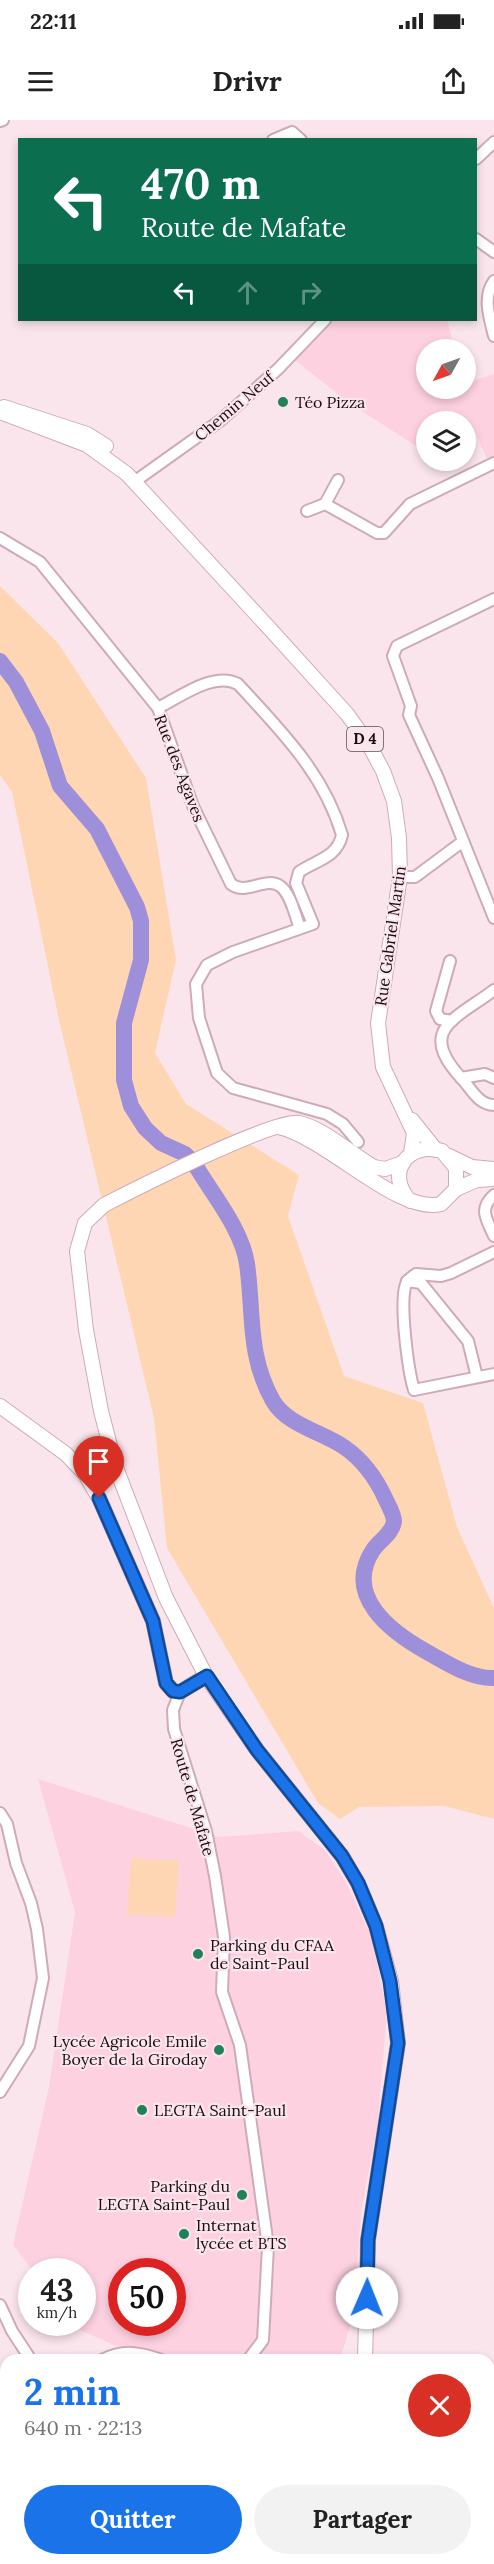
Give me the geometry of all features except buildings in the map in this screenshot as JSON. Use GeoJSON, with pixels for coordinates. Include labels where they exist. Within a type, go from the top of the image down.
{"type":"FeatureCollection","features":[{"type":"Feature","properties":{"kind":"main road","name":"Rue Gabriel Martin"},"geometry":{"type":"LineString","coordinates":[[0,406],[87,434],[120,456],[137,480],[346,714],[369,743],[394,801],[399,838],[400,877],[378,1023],[383,1067],[414,1133],[407,1158]]}},
{"type":"Feature","properties":{"kind":"main road","name":"Rue Gabriel Martin"},"geometry":{"type":"LineString","coordinates":[[0,412],[5,416],[87,445],[137,480]]}},
{"type":"Feature","properties":{"kind":"main road","name":"Rue Gabriel Martin"},"geometry":{"type":"LineString","coordinates":[[405,1111],[439,1150]]}},
{"type":"Feature","properties":{"kind":"main road"},"geometry":{"type":"LineString","coordinates":[[365,2354],[368,2240],[398,2043],[390,1981],[373,1916],[358,1883],[342,1856],[257,1750],[207,1676],[166,1598],[115,1465],[86,1330],[77,1251],[85,1223],[92,1215],[116,1199],[258,1133],[287,1122],[300,1123],[380,1169],[407,1158],[421,1149],[439,1150],[456,1168],[456,1189]]}},
{"type":"Feature","properties":{"kind":"main road"},"geometry":{"type":"LineString","coordinates":[[272,1127],[303,1135],[410,1201],[430,1207],[441,1204],[456,1189],[477,1180],[494,1179]]}},
{"type":"Feature","properties":{"kind":"main road","name":"D 4"},"geometry":{"type":"LineString","coordinates":[[439,1150],[472,1167],[494,1169]]}},
{"type":"Feature","properties":{"kind":"main road"},"geometry":{"type":"LineString","coordinates":[[407,1158],[399,1172],[399,1182],[410,1201]]}},
{"type":"Feature","properties":{"kind":"main road"},"geometry":{"type":"LineString","coordinates":[[0,1406],[66,1455],[85,1474],[99,1498],[153,1621],[166,1683],[173,1691],[180,1692],[207,1676]]}},
{"type":"Feature","properties":{"kind":"street"},"geometry":{"type":"LineString","coordinates":[[278,138],[292,132],[299,138]]}},
{"type":"Feature","properties":{"kind":"street"},"geometry":{"type":"LineString","coordinates":[[477,158],[494,142]]}},
{"type":"Feature","properties":{"kind":"street"},"geometry":{"type":"LineString","coordinates":[[477,240],[494,252]]}},
{"type":"Feature","properties":{"kind":"street"},"geometry":{"type":"LineString","coordinates":[[494,281],[490,286],[488,305],[494,336]]}},
{"type":"Feature","properties":{"kind":"street","name":"Chemin Neuf"},"geometry":{"type":"LineString","coordinates":[[137,480],[221,420],[278,369],[321,324]]}},
{"type":"Feature","properties":{"kind":"street"},"geometry":{"type":"LineString","coordinates":[[326,504],[377,533],[384,533],[410,504],[494,463]]}},
{"type":"Feature","properties":{"kind":"street"},"geometry":{"type":"LineString","coordinates":[[307,511],[326,504],[338,480]]}},
{"type":"Feature","properties":{"kind":"street","name":"Rue des Agaves"},"geometry":{"type":"LineString","coordinates":[[0,538],[40,562],[158,708],[193,806],[231,884],[243,890],[271,884],[279,885],[286,894],[300,928]]}},
{"type":"Feature","properties":{"kind":"street"},"geometry":{"type":"LineString","coordinates":[[494,598],[397,646],[393,656],[411,706],[409,715],[438,778],[494,918]]}},
{"type":"Feature","properties":{"kind":"street"},"geometry":{"type":"LineString","coordinates":[[158,708],[210,682],[229,680],[238,684],[309,764],[324,792],[342,835],[330,856],[299,872],[297,884],[313,924],[233,952],[207,965],[196,984],[199,1018],[216,1073],[233,1088],[327,1114],[343,1124],[364,1143],[356,1156],[364,1174]]}},
{"type":"Feature","properties":{"kind":"street"},"geometry":{"type":"LineString","coordinates":[[400,877],[416,877],[462,842]]}},
{"type":"Feature","properties":{"kind":"street"},"geometry":{"type":"LineString","coordinates":[[450,961],[436,1011],[440,1019],[452,1021]]}},
{"type":"Feature","properties":{"kind":"street"},"geometry":{"type":"LineString","coordinates":[[494,990],[452,1021],[444,1031],[440,1043],[447,1064],[478,1098],[486,1104],[494,1105]]}},
{"type":"Feature","properties":{"kind":"street"},"geometry":{"type":"LineString","coordinates":[[461,1078],[485,1074],[494,1078]]}},
{"type":"Feature","properties":{"kind":"street"},"geometry":{"type":"LineString","coordinates":[[494,1195],[484,1205],[484,1212],[494,1236]]}},
{"type":"Feature","properties":{"kind":"street"},"geometry":{"type":"LineString","coordinates":[[421,1278],[451,1273],[494,1252]]}},
{"type":"Feature","properties":{"kind":"street"},"geometry":{"type":"LineString","coordinates":[[477,1377],[468,1341],[416,1274],[406,1281],[404,1318],[414,1390],[494,1374]]}},
{"type":"Feature","properties":{"kind":"street","name":"Route de Mafate"},"geometry":{"type":"LineString","coordinates":[[180,1692],[173,1710],[174,1729],[206,1831],[215,1876],[224,1937],[222,1992],[240,2045],[268,2246],[263,2340],[252,2354]]}},
{"type":"Feature","properties":{"kind":"street"},"geometry":{"type":"LineString","coordinates":[[0,1813],[7,1824],[31,1903],[37,1929],[43,1978],[29,2046],[0,2092]]}},
{"type":"Feature","properties":{"kind":"street"},"geometry":{"type":"LineString","coordinates":[[0,2305],[12,2331],[27,2354]]}},
{"type":"Feature","properties":{"kind":"street"},"geometry":{"type":"LineString","coordinates":[[114,2354],[118,2352],[141,2354]]}},
{"type":"Feature","properties":{"kind":"shaded area"},"geometry":{"type":"Polygon","coordinates":[[[324,321],[447,321],[452,339],[416,339],[416,399],[476,399],[476,380],[494,374],[494,458],[488,461],[476,434],[476,411],[416,411],[416,446],[349,403],[290,356],[324,321]]]}},
{"type":"Feature","properties":{"kind":"shaded area"},"geometry":{"type":"Polygon","coordinates":[[[0,586],[58,643],[146,778],[176,960],[155,1053],[186,1104],[299,1175],[288,1216],[344,1376],[423,1403],[457,1527],[494,1608],[494,1819],[444,1806],[359,1807],[340,1819],[318,1803],[167,1548],[154,1418],[59,1020],[12,792],[0,775],[0,586]]]}},
{"type":"Feature","properties":{"kind":"shaded area","name":"Lycée Agricole Emile Boyer de la Giroday"},"geometry":{"type":"Polygon","coordinates":[[[38,1779],[219,1837],[298,1831],[325,1850],[346,1882],[373,1940],[387,2013],[377,2130],[361,2210],[354,2314],[342,2354],[152,2354],[116,2346],[94,2336],[96,2336],[96,2258],[23,2258],[13,2245],[49,2087],[75,1912],[38,1779]]]}},
{"type":"Feature","properties":{"kind":"shaded area"},"geometry":{"type":"Polygon","coordinates":[[[131,1858],[179,1861],[175,1917],[127,1914],[131,1858]]]}},
{"type":"Feature","properties":{"kind":"waterway"},"geometry":{"type":"LineString","coordinates":[[0,661],[16,682],[42,731],[60,786],[97,829],[137,907],[141,921],[141,960],[124,1023],[124,1080],[131,1106],[145,1128],[161,1143],[185,1154],[194,1163],[233,1225],[247,1264],[255,1350],[259,1367],[273,1401],[287,1416],[344,1447],[357,1458],[374,1478],[392,1513],[393,1525],[373,1550],[365,1567],[364,1583],[367,1597],[375,1611],[386,1623],[413,1644],[459,1670],[485,1678],[494,1678]]}},
{"type":"Feature","properties":{"kind":"place","name":"Téo Pizza"},"geometry":{"type":"Point","coordinates":[283,402]}},
{"type":"Feature","properties":{"kind":"place","name":"Parking du CFAA de Saint-Paul"},"geometry":{"type":"Point","coordinates":[198,1954]}},
{"type":"Feature","properties":{"kind":"place","name":"Lycée Agricole Emile Boyer de la Giroday"},"geometry":{"type":"Point","coordinates":[219,2050]}},
{"type":"Feature","properties":{"kind":"place","name":"LEGTA Saint-Paul"},"geometry":{"type":"Point","coordinates":[142,2110]}},
{"type":"Feature","properties":{"kind":"place","name":"Parking du LEGTA Saint-Paul"},"geometry":{"type":"Point","coordinates":[242,2195]}},
{"type":"Feature","properties":{"kind":"place","name":"Internat lycée et BTS"},"geometry":{"type":"Point","coordinates":[184,2234]}},
{"type":"Feature","properties":{"kind":"route"},"geometry":{"type":"LineString","coordinates":[[99,1498],[147,1603],[166,1683],[173,1691],[180,1692],[207,1676],[257,1750],[342,1856],[358,1883],[376,1926],[390,1981],[398,2043],[368,2240],[367,2298]]}}]}
